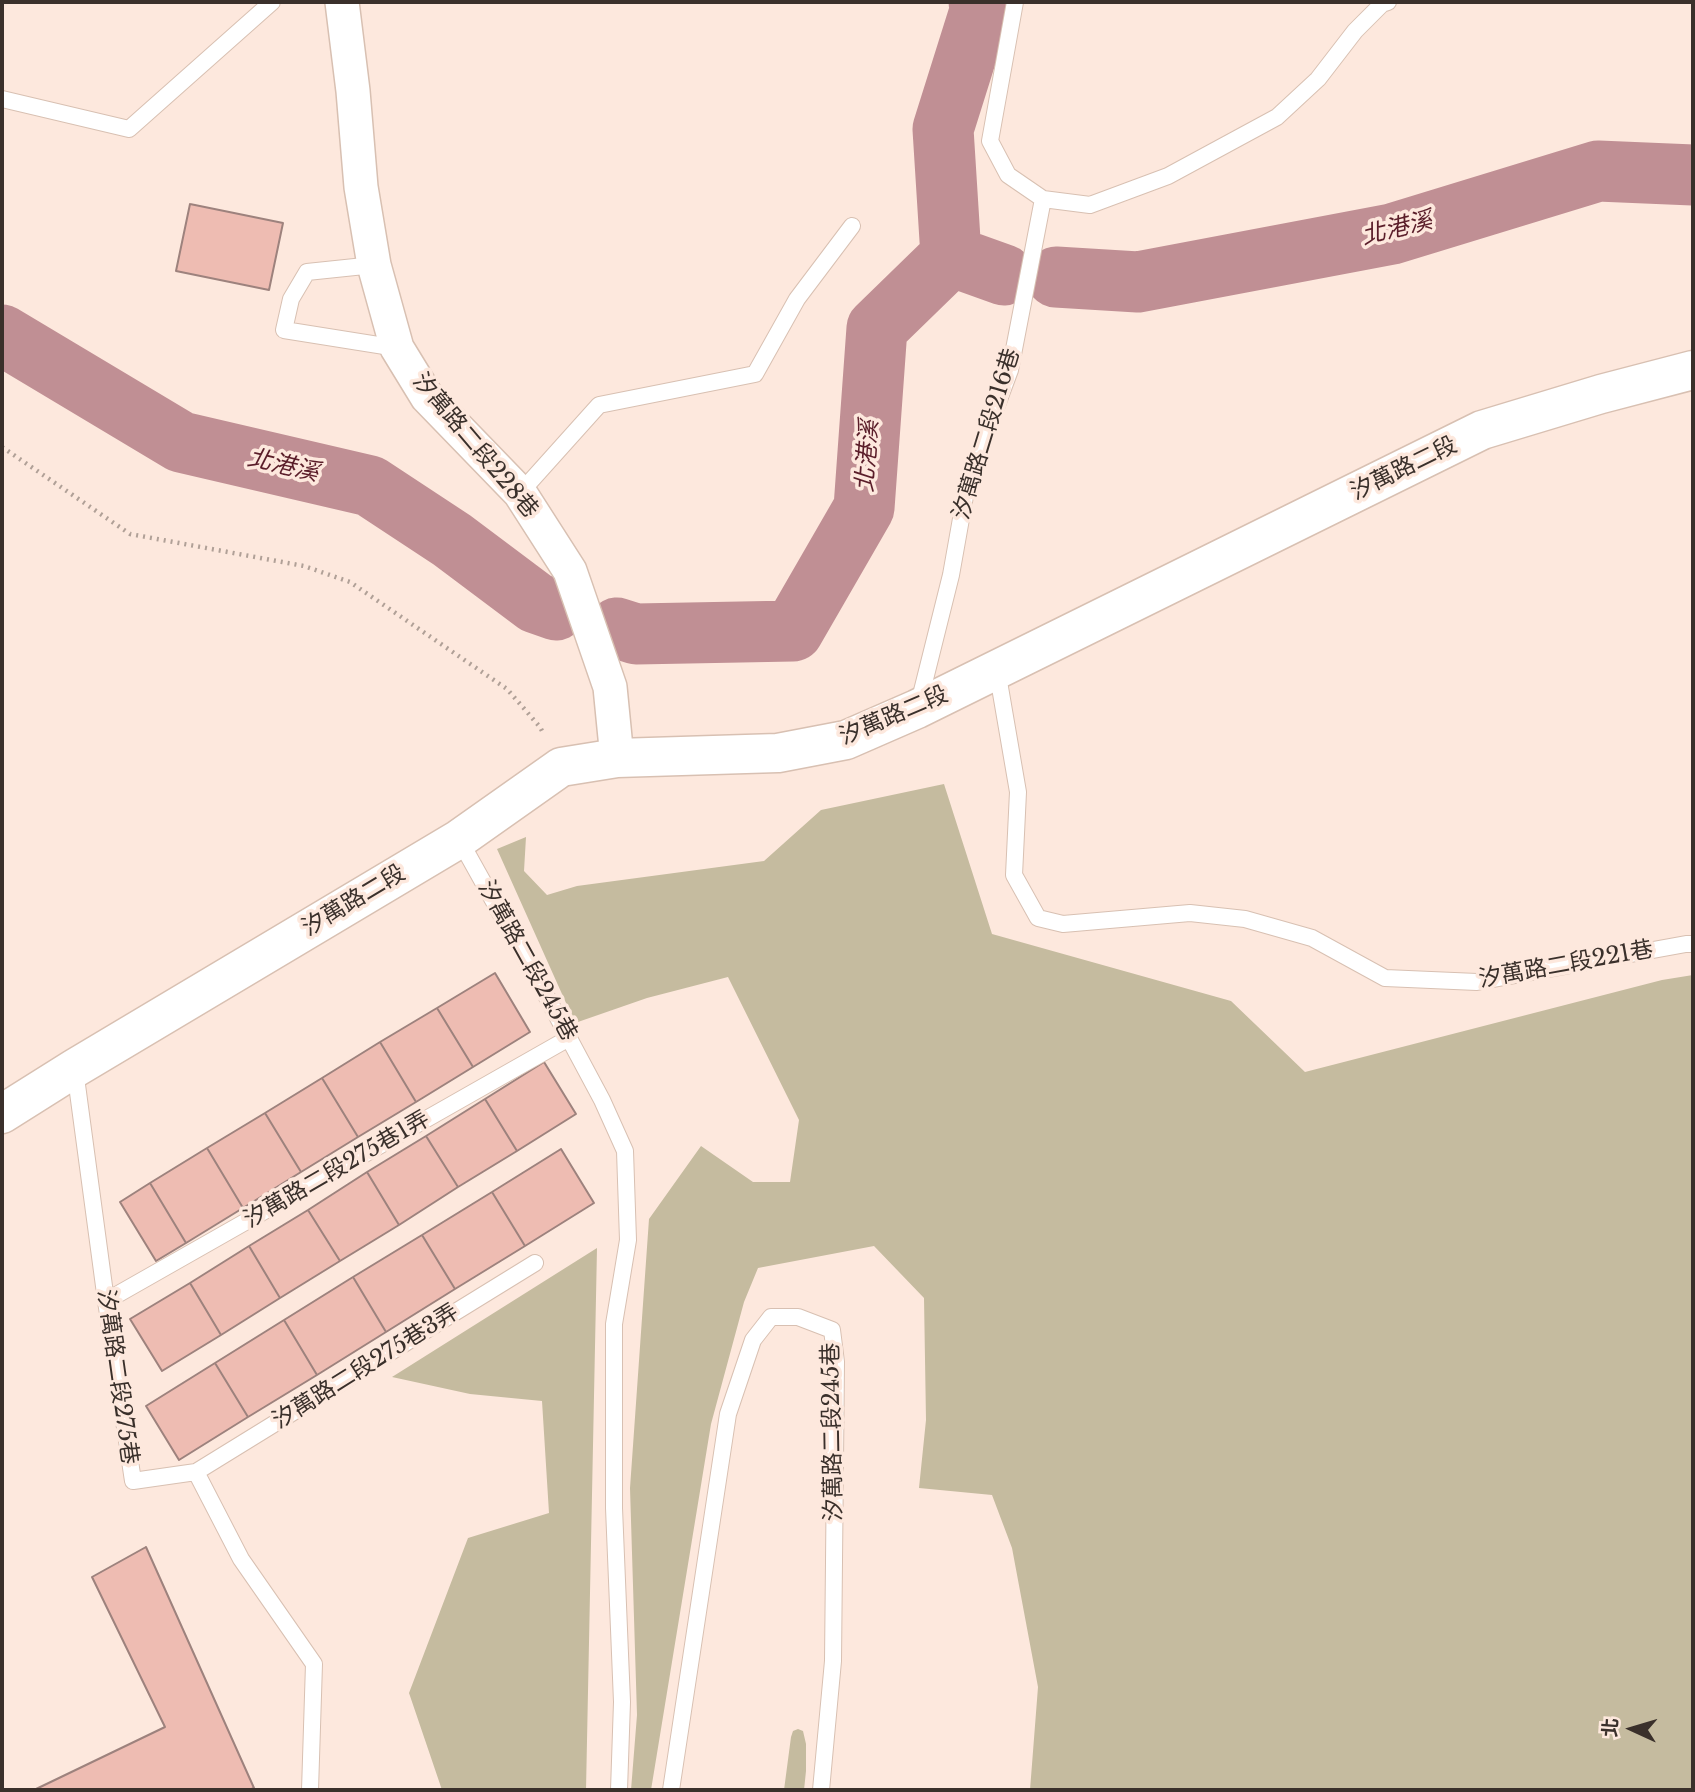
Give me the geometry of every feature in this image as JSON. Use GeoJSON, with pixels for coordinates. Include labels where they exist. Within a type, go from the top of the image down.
{"type":"FeatureCollection","features":[{"type":"Feature","properties":{"kind":"street","name":"汐萬路二段228巷"},"geometry":{"type":"LineString","coordinates":[[342,2],[361,187],[374,265],[397,348],[427,397],[520,493],[570,571],[610,687],[617,758]]}},
{"type":"Feature","properties":{"kind":"street","name":"汐萬路二段"},"geometry":{"type":"LineString","coordinates":[[2,1114],[459,839],[561,766],[617,758],[778,753],[846,740],[917,709],[1482,430],[1693,370]]}},
{"type":"Feature","properties":{"kind":"lane"},"geometry":{"type":"LineString","coordinates":[[2,99],[129,128],[272,2]]}},
{"type":"Feature","properties":{"kind":"lane"},"geometry":{"type":"LineString","coordinates":[[1015,2],[990,141],[1008,175],[1044,199],[1090,205],[1168,176],[1277,117],[1318,79],[1355,31],[1382,4],[1388,2]]}},
{"type":"Feature","properties":{"kind":"lane","name":"汐萬路二段216巷"},"geometry":{"type":"LineString","coordinates":[[917,709],[951,575],[967,485],[1010,370],[1044,199]]}},
{"type":"Feature","properties":{"kind":"lane"},"geometry":{"type":"LineString","coordinates":[[520,493],[599,405],[755,374],[797,299],[852,226]]}},
{"type":"Feature","properties":{"kind":"lane"},"geometry":{"type":"LineString","coordinates":[[374,265],[307,272],[291,299],[284,330],[397,348]]}},
{"type":"Feature","properties":{"kind":"lane","name":"汐萬路二段221巷"},"geometry":{"type":"LineString","coordinates":[[997,670],[1018,792],[1014,875],[1038,918],[1063,924],[1190,913],[1245,919],[1312,938],[1385,978],[1438,981],[1477,982],[1693,944]]}},
{"type":"Feature","properties":{"kind":"lane","name":"汐萬路二段245巷"},"geometry":{"type":"LineString","coordinates":[[459,839],[602,1100],[625,1151],[628,1240],[614,1324],[614,1508],[622,1702],[619,1790]]}},
{"type":"Feature","properties":{"kind":"lane","name":"汐萬路二段275巷1弄"},"geometry":{"type":"LineString","coordinates":[[106,1301],[569,1038]]}},
{"type":"Feature","properties":{"kind":"lane","name":"汐萬路二段275巷"},"geometry":{"type":"LineString","coordinates":[[75,1068],[133,1481],[196,1472]]}},
{"type":"Feature","properties":{"kind":"lane","name":"汐萬路二段275巷3弄"},"geometry":{"type":"LineString","coordinates":[[196,1472],[535,1263]]}},
{"type":"Feature","properties":{"kind":"lane","name":"汐萬路二段245巷"},"geometry":{"type":"LineString","coordinates":[[671,1790],[728,1414],[753,1340],[771,1317],[798,1317],[832,1330],[836,1362],[833,1661],[821,1790]]}},
{"type":"Feature","properties":{"kind":"lane"},"geometry":{"type":"LineString","coordinates":[[196,1472],[241,1559],[314,1664],[310,1790]]}},
{"type":"Feature","properties":{"kind":"path"},"geometry":{"type":"LineString","coordinates":[[2,447],[130,534],[304,566],[350,582],[507,689],[540,727],[561,766]]}},
{"type":"Feature","properties":{"kind":"shaded area"},"geometry":{"type":"Polygon","coordinates":[[[944,784],[992,934],[1231,1001],[1305,1072],[1662,980],[1693,975],[1693,1790],[1030,1790],[1038,1687],[1012,1548],[992,1495],[919,1488],[926,1420],[924,1298],[874,1246],[758,1268],[744,1302],[711,1424],[651,1790],[631,1790],[637,1715],[630,1488],[649,1219],[701,1146],[753,1182],[790,1182],[799,1120],[728,977],[647,998],[575,1023],[497,849],[526,837],[524,871],[547,895],[577,886],[764,861],[821,810],[944,784]]]}},
{"type":"Feature","properties":{"kind":"shaded area"},"geometry":{"type":"Polygon","coordinates":[[[597,1248],[586,1790],[442,1790],[409,1693],[468,1538],[549,1513],[542,1401],[470,1394],[392,1377],[597,1248]]]}},
{"type":"Feature","properties":{"kind":"shaded area"},"geometry":{"type":"Polygon","coordinates":[[[793,1731],[803,1731],[806,1744],[804,1790],[784,1790],[791,1737],[793,1731]]]}},
{"type":"Feature","properties":{"kind":"building"},"geometry":{"type":"Polygon","coordinates":[[[190,204],[283,223],[269,290],[176,271],[190,204]]]}},
{"type":"Feature","properties":{"kind":"building"},"geometry":{"type":"Polygon","coordinates":[[[495,973],[530,1032],[473,1067],[437,1008],[495,973]]]}},
{"type":"Feature","properties":{"kind":"building"},"geometry":{"type":"Polygon","coordinates":[[[437,1008],[473,1067],[416,1102],[380,1042],[437,1008]]]}},
{"type":"Feature","properties":{"kind":"building"},"geometry":{"type":"Polygon","coordinates":[[[380,1042],[416,1102],[358,1137],[322,1078],[380,1042]]]}},
{"type":"Feature","properties":{"kind":"building"},"geometry":{"type":"Polygon","coordinates":[[[544,1062],[576,1114],[517,1151],[485,1099],[544,1062]]]}},
{"type":"Feature","properties":{"kind":"building"},"geometry":{"type":"Polygon","coordinates":[[[322,1078],[358,1137],[301,1172],[265,1113],[322,1078]]]}},
{"type":"Feature","properties":{"kind":"building"},"geometry":{"type":"Polygon","coordinates":[[[485,1099],[517,1151],[458,1187],[426,1136],[485,1099]]]}},
{"type":"Feature","properties":{"kind":"building"},"geometry":{"type":"Polygon","coordinates":[[[265,1113],[301,1172],[243,1208],[207,1148],[265,1113]]]}},
{"type":"Feature","properties":{"kind":"building"},"geometry":{"type":"Polygon","coordinates":[[[426,1136],[458,1187],[399,1225],[367,1172],[426,1136]]]}},
{"type":"Feature","properties":{"kind":"building"},"geometry":{"type":"Polygon","coordinates":[[[207,1148],[243,1208],[186,1243],[150,1183],[207,1148]]]}},
{"type":"Feature","properties":{"kind":"building"},"geometry":{"type":"Polygon","coordinates":[[[561,1149],[594,1203],[525,1246],[492,1192],[561,1149]]]}},
{"type":"Feature","properties":{"kind":"building"},"geometry":{"type":"Polygon","coordinates":[[[367,1172],[399,1225],[340,1261],[308,1210],[367,1172]]]}},
{"type":"Feature","properties":{"kind":"building"},"geometry":{"type":"Polygon","coordinates":[[[150,1183],[186,1243],[156,1261],[120,1202],[150,1183]]]}},
{"type":"Feature","properties":{"kind":"building"},"geometry":{"type":"Polygon","coordinates":[[[492,1192],[525,1246],[455,1289],[422,1235],[492,1192]]]}},
{"type":"Feature","properties":{"kind":"building"},"geometry":{"type":"Polygon","coordinates":[[[308,1210],[340,1261],[280,1298],[249,1246],[308,1210]]]}},
{"type":"Feature","properties":{"kind":"building"},"geometry":{"type":"Polygon","coordinates":[[[422,1235],[455,1289],[386,1332],[353,1277],[422,1235]]]}},
{"type":"Feature","properties":{"kind":"building"},"geometry":{"type":"Polygon","coordinates":[[[249,1246],[280,1298],[221,1335],[190,1283],[249,1246]]]}},
{"type":"Feature","properties":{"kind":"building"},"geometry":{"type":"Polygon","coordinates":[[[353,1277],[386,1332],[317,1375],[284,1320],[353,1277]]]}},
{"type":"Feature","properties":{"kind":"building"},"geometry":{"type":"Polygon","coordinates":[[[190,1283],[221,1335],[162,1371],[130,1319],[190,1283]]]}},
{"type":"Feature","properties":{"kind":"building"},"geometry":{"type":"Polygon","coordinates":[[[284,1320],[317,1375],[248,1417],[215,1363],[284,1320]]]}},
{"type":"Feature","properties":{"kind":"building"},"geometry":{"type":"Polygon","coordinates":[[[215,1363],[248,1417],[179,1460],[146,1406],[215,1363]]]}},
{"type":"Feature","properties":{"kind":"building"},"geometry":{"type":"Polygon","coordinates":[[[146,1547],[254,1788],[34,1790],[165,1727],[92,1577],[146,1547]]]}},
{"type":"Feature","properties":{"kind":"waterway"},"geometry":{"type":"LineString","coordinates":[[951,256],[943,129],[981,8],[979,2]]}},
{"type":"Feature","properties":{"kind":"waterway","name":"北港溪"},"geometry":{"type":"LineString","coordinates":[[1056,277],[1138,282],[1392,234],[1598,171],[1693,175]]}},
{"type":"Feature","properties":{"kind":"waterway","name":"北港溪"},"geometry":{"type":"LineString","coordinates":[[617,628],[636,634],[793,631],[864,508],[877,328],[951,256],[1004,275]]}},
{"type":"Feature","properties":{"kind":"waterway","name":"北港溪"},"geometry":{"type":"LineString","coordinates":[[2,335],[181,442],[370,486],[452,540],[536,603],[556,610]]}}]}
